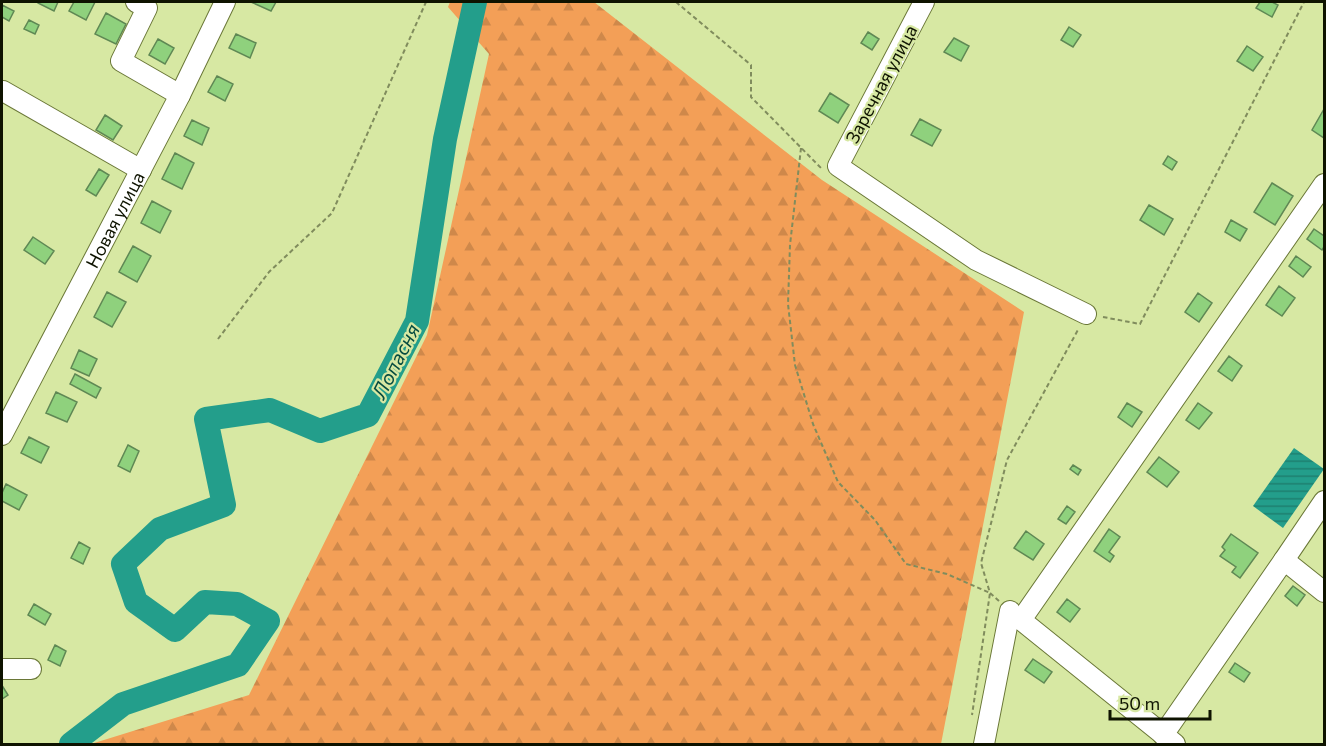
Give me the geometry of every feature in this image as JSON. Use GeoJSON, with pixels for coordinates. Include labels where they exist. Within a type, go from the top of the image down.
{"type":"FeatureCollection","features":[{"type":"Feature","properties":{"kind":"street","name":"Новая улица"},"geometry":{"type":"LineString","coordinates":[[2,435],[180,95],[225,2]]}},
{"type":"Feature","properties":{"kind":"street","name":"Заречная улица"},"geometry":{"type":"LineString","coordinates":[[838,166],[924,2]]}},
{"type":"Feature","properties":{"kind":"street"},"geometry":{"type":"LineString","coordinates":[[144,4],[121,61],[180,95]]}},
{"type":"Feature","properties":{"kind":"street"},"geometry":{"type":"LineString","coordinates":[[3,92],[141,170]]}},
{"type":"Feature","properties":{"kind":"street"},"geometry":{"type":"LineString","coordinates":[[838,166],[976,260],[1086,314]]}},
{"type":"Feature","properties":{"kind":"street"},"geometry":{"type":"LineString","coordinates":[[984,744],[1015,615],[1324,184]]}},
{"type":"Feature","properties":{"kind":"street"},"geometry":{"type":"LineString","coordinates":[[1015,615],[1169,740],[1324,501]]}},
{"type":"Feature","properties":{"kind":"street"},"geometry":{"type":"LineString","coordinates":[[1284,560],[1324,592]]}},
{"type":"Feature","properties":{"kind":"street"},"geometry":{"type":"LineString","coordinates":[[2,669],[31,669]]}},
{"type":"Feature","properties":{"kind":"path"},"geometry":{"type":"LineString","coordinates":[[218,339],[269,272],[332,213],[426,2]]}},
{"type":"Feature","properties":{"kind":"path"},"geometry":{"type":"LineString","coordinates":[[676,2],[751,65],[751,97],[822,170],[838,166]]}},
{"type":"Feature","properties":{"kind":"path"},"geometry":{"type":"LineString","coordinates":[[970,723],[990,594],[981,563],[1007,460],[1086,314],[1140,324],[1304,2]]}},
{"type":"Feature","properties":{"kind":"path"},"geometry":{"type":"LineString","coordinates":[[801,148],[790,245],[788,304],[795,365],[813,424],[838,482],[875,520],[906,564],[947,574],[990,594],[1015,615]]}},
{"type":"Feature","properties":{"kind":"green space"},"geometry":{"type":"Polygon","coordinates":[[[450,2],[594,2],[822,180],[1024,312],[941,744],[91,744],[249,695],[427,335],[489,54],[448,7],[450,2]]]}},
{"type":"Feature","properties":{"kind":"water"},"geometry":{"type":"Polygon","coordinates":[[[1294,448],[1324,469],[1283,528],[1253,506],[1294,448]]]}},
{"type":"Feature","properties":{"kind":"building"},"geometry":{"type":"Polygon","coordinates":[[[38,2],[58,2],[54,11],[38,2]]]}},
{"type":"Feature","properties":{"kind":"building"},"geometry":{"type":"Polygon","coordinates":[[[74,2],[95,2],[86,20],[69,11],[74,2]]]}},
{"type":"Feature","properties":{"kind":"building"},"geometry":{"type":"Polygon","coordinates":[[[251,2],[276,2],[271,11],[251,2]]]}},
{"type":"Feature","properties":{"kind":"building"},"geometry":{"type":"Polygon","coordinates":[[[1260,2],[1272,2],[1278,5],[1272,17],[1256,8],[1260,2]]]}},
{"type":"Feature","properties":{"kind":"building"},"geometry":{"type":"Polygon","coordinates":[[[2,5],[14,11],[9,21],[2,17],[2,5]]]}},
{"type":"Feature","properties":{"kind":"building"},"geometry":{"type":"Polygon","coordinates":[[[106,13],[126,24],[116,44],[95,34],[106,13]]]}},
{"type":"Feature","properties":{"kind":"building"},"geometry":{"type":"Polygon","coordinates":[[[29,20],[39,25],[35,34],[24,29],[29,20]]]}},
{"type":"Feature","properties":{"kind":"building"},"geometry":{"type":"Polygon","coordinates":[[[1069,27],[1081,35],[1073,47],[1061,40],[1069,27]]]}},
{"type":"Feature","properties":{"kind":"building"},"geometry":{"type":"Polygon","coordinates":[[[868,32],[879,39],[872,50],[861,43],[868,32]]]}},
{"type":"Feature","properties":{"kind":"building"},"geometry":{"type":"Polygon","coordinates":[[[236,34],[256,43],[250,58],[229,48],[236,34]]]}},
{"type":"Feature","properties":{"kind":"building"},"geometry":{"type":"Polygon","coordinates":[[[954,38],[969,46],[961,61],[944,52],[954,38]]]}},
{"type":"Feature","properties":{"kind":"building"},"geometry":{"type":"Polygon","coordinates":[[[158,39],[174,48],[165,64],[149,55],[158,39]]]}},
{"type":"Feature","properties":{"kind":"building"},"geometry":{"type":"Polygon","coordinates":[[[1247,46],[1263,57],[1253,71],[1237,61],[1247,46]]]}},
{"type":"Feature","properties":{"kind":"building"},"geometry":{"type":"Polygon","coordinates":[[[217,76],[233,84],[225,101],[208,92],[217,76]]]}},
{"type":"Feature","properties":{"kind":"building"},"geometry":{"type":"Polygon","coordinates":[[[830,93],[849,105],[838,123],[819,111],[830,93]]]}},
{"type":"Feature","properties":{"kind":"building"},"geometry":{"type":"Polygon","coordinates":[[[1324,109],[1324,138],[1312,130],[1324,109]]]}},
{"type":"Feature","properties":{"kind":"building"},"geometry":{"type":"Polygon","coordinates":[[[105,115],[122,126],[113,140],[96,130],[105,115]]]}},
{"type":"Feature","properties":{"kind":"building"},"geometry":{"type":"Polygon","coordinates":[[[920,119],[941,130],[932,146],[911,135],[920,119]]]}},
{"type":"Feature","properties":{"kind":"building"},"geometry":{"type":"Polygon","coordinates":[[[192,120],[209,128],[202,145],[184,136],[192,120]]]}},
{"type":"Feature","properties":{"kind":"building"},"geometry":{"type":"Polygon","coordinates":[[[175,153],[194,163],[182,189],[162,179],[175,153]]]}},
{"type":"Feature","properties":{"kind":"building"},"geometry":{"type":"Polygon","coordinates":[[[1168,156],[1177,162],[1172,170],[1163,164],[1168,156]]]}},
{"type":"Feature","properties":{"kind":"building"},"geometry":{"type":"Polygon","coordinates":[[[99,169],[109,175],[96,196],[86,190],[99,169]]]}},
{"type":"Feature","properties":{"kind":"building"},"geometry":{"type":"Polygon","coordinates":[[[1272,183],[1293,196],[1275,225],[1254,212],[1272,183]]]}},
{"type":"Feature","properties":{"kind":"building"},"geometry":{"type":"Polygon","coordinates":[[[152,201],[171,211],[160,233],[141,223],[152,201]]]}},
{"type":"Feature","properties":{"kind":"building"},"geometry":{"type":"Polygon","coordinates":[[[1149,205],[1173,219],[1164,235],[1140,220],[1149,205]]]}},
{"type":"Feature","properties":{"kind":"building"},"geometry":{"type":"Polygon","coordinates":[[[1231,220],[1247,229],[1240,241],[1225,232],[1231,220]]]}},
{"type":"Feature","properties":{"kind":"building"},"geometry":{"type":"Polygon","coordinates":[[[1314,229],[1324,236],[1322,250],[1307,239],[1314,229]]]}},
{"type":"Feature","properties":{"kind":"building"},"geometry":{"type":"Polygon","coordinates":[[[33,237],[54,251],[45,264],[24,250],[33,237]]]}},
{"type":"Feature","properties":{"kind":"building"},"geometry":{"type":"Polygon","coordinates":[[[133,246],[151,256],[137,282],[119,272],[133,246]]]}},
{"type":"Feature","properties":{"kind":"building"},"geometry":{"type":"Polygon","coordinates":[[[1296,256],[1311,267],[1303,277],[1289,266],[1296,256]]]}},
{"type":"Feature","properties":{"kind":"building"},"geometry":{"type":"Polygon","coordinates":[[[1279,286],[1295,298],[1282,316],[1266,305],[1279,286]]]}},
{"type":"Feature","properties":{"kind":"building"},"geometry":{"type":"Polygon","coordinates":[[[107,292],[126,302],[112,327],[94,317],[107,292]]]}},
{"type":"Feature","properties":{"kind":"building"},"geometry":{"type":"Polygon","coordinates":[[[1198,293],[1212,303],[1199,322],[1185,312],[1198,293]]]}},
{"type":"Feature","properties":{"kind":"building"},"geometry":{"type":"Polygon","coordinates":[[[79,350],[97,359],[89,376],[71,368],[79,350]]]}},
{"type":"Feature","properties":{"kind":"building"},"geometry":{"type":"Polygon","coordinates":[[[1229,356],[1242,366],[1232,381],[1218,371],[1229,356]]]}},
{"type":"Feature","properties":{"kind":"building"},"geometry":{"type":"Polygon","coordinates":[[[75,374],[101,388],[96,398],[70,384],[75,374]]]}},
{"type":"Feature","properties":{"kind":"building"},"geometry":{"type":"Polygon","coordinates":[[[56,392],[77,402],[67,422],[46,413],[56,392]]]}},
{"type":"Feature","properties":{"kind":"building"},"geometry":{"type":"Polygon","coordinates":[[[1127,403],[1142,412],[1132,427],[1118,417],[1127,403]]]}},
{"type":"Feature","properties":{"kind":"building"},"geometry":{"type":"Polygon","coordinates":[[[1198,403],[1212,413],[1199,429],[1186,420],[1198,403]]]}},
{"type":"Feature","properties":{"kind":"building"},"geometry":{"type":"Polygon","coordinates":[[[29,437],[49,447],[41,463],[21,453],[29,437]]]}},
{"type":"Feature","properties":{"kind":"building"},"geometry":{"type":"Polygon","coordinates":[[[128,445],[139,451],[130,472],[118,466],[128,445]]]}},
{"type":"Feature","properties":{"kind":"building"},"geometry":{"type":"Polygon","coordinates":[[[1159,457],[1179,472],[1167,487],[1147,472],[1159,457]]]}},
{"type":"Feature","properties":{"kind":"building"},"geometry":{"type":"Polygon","coordinates":[[[1073,465],[1081,470],[1078,475],[1070,469],[1073,465]]]}},
{"type":"Feature","properties":{"kind":"building"},"geometry":{"type":"Polygon","coordinates":[[[6,484],[27,495],[19,510],[2,501],[2,493],[6,484]]]}},
{"type":"Feature","properties":{"kind":"building"},"geometry":{"type":"Polygon","coordinates":[[[1067,506],[1075,512],[1066,524],[1058,519],[1067,506]]]}},
{"type":"Feature","properties":{"kind":"building"},"geometry":{"type":"Polygon","coordinates":[[[1109,529],[1120,537],[1109,552],[1114,556],[1110,562],[1094,551],[1109,529]]]}},
{"type":"Feature","properties":{"kind":"building"},"geometry":{"type":"Polygon","coordinates":[[[1026,531],[1044,544],[1033,560],[1014,548],[1026,531]]]}},
{"type":"Feature","properties":{"kind":"building"},"geometry":{"type":"Polygon","coordinates":[[[1231,534],[1258,553],[1240,578],[1232,572],[1236,567],[1220,556],[1225,550],[1222,547],[1231,534]]]}},
{"type":"Feature","properties":{"kind":"building"},"geometry":{"type":"Polygon","coordinates":[[[79,542],[90,548],[83,564],[71,558],[79,542]]]}},
{"type":"Feature","properties":{"kind":"building"},"geometry":{"type":"Polygon","coordinates":[[[1293,586],[1305,595],[1297,606],[1285,596],[1293,586]]]}},
{"type":"Feature","properties":{"kind":"building"},"geometry":{"type":"Polygon","coordinates":[[[1067,599],[1080,609],[1070,622],[1057,612],[1067,599]]]}},
{"type":"Feature","properties":{"kind":"building"},"geometry":{"type":"Polygon","coordinates":[[[34,604],[51,614],[45,625],[28,615],[34,604]]]}},
{"type":"Feature","properties":{"kind":"building"},"geometry":{"type":"Polygon","coordinates":[[[55,645],[66,651],[60,666],[48,660],[55,645]]]}},
{"type":"Feature","properties":{"kind":"building"},"geometry":{"type":"Polygon","coordinates":[[[1033,659],[1052,672],[1044,683],[1025,670],[1033,659]]]}},
{"type":"Feature","properties":{"kind":"building"},"geometry":{"type":"Polygon","coordinates":[[[1235,663],[1250,673],[1244,682],[1229,672],[1235,663]]]}},
{"type":"Feature","properties":{"kind":"building"},"geometry":{"type":"Polygon","coordinates":[[[2,688],[8,695],[2,699],[2,688]]]}},
{"type":"Feature","properties":{"kind":"waterway","name":"Лопасня"},"geometry":{"type":"LineString","coordinates":[[71,744],[123,704],[238,665],[268,621],[237,604],[205,602],[175,630],[136,602],[123,564],[160,529],[224,505],[206,419],[270,410],[320,431],[368,415],[417,321],[445,139],[475,2]]}}]}
